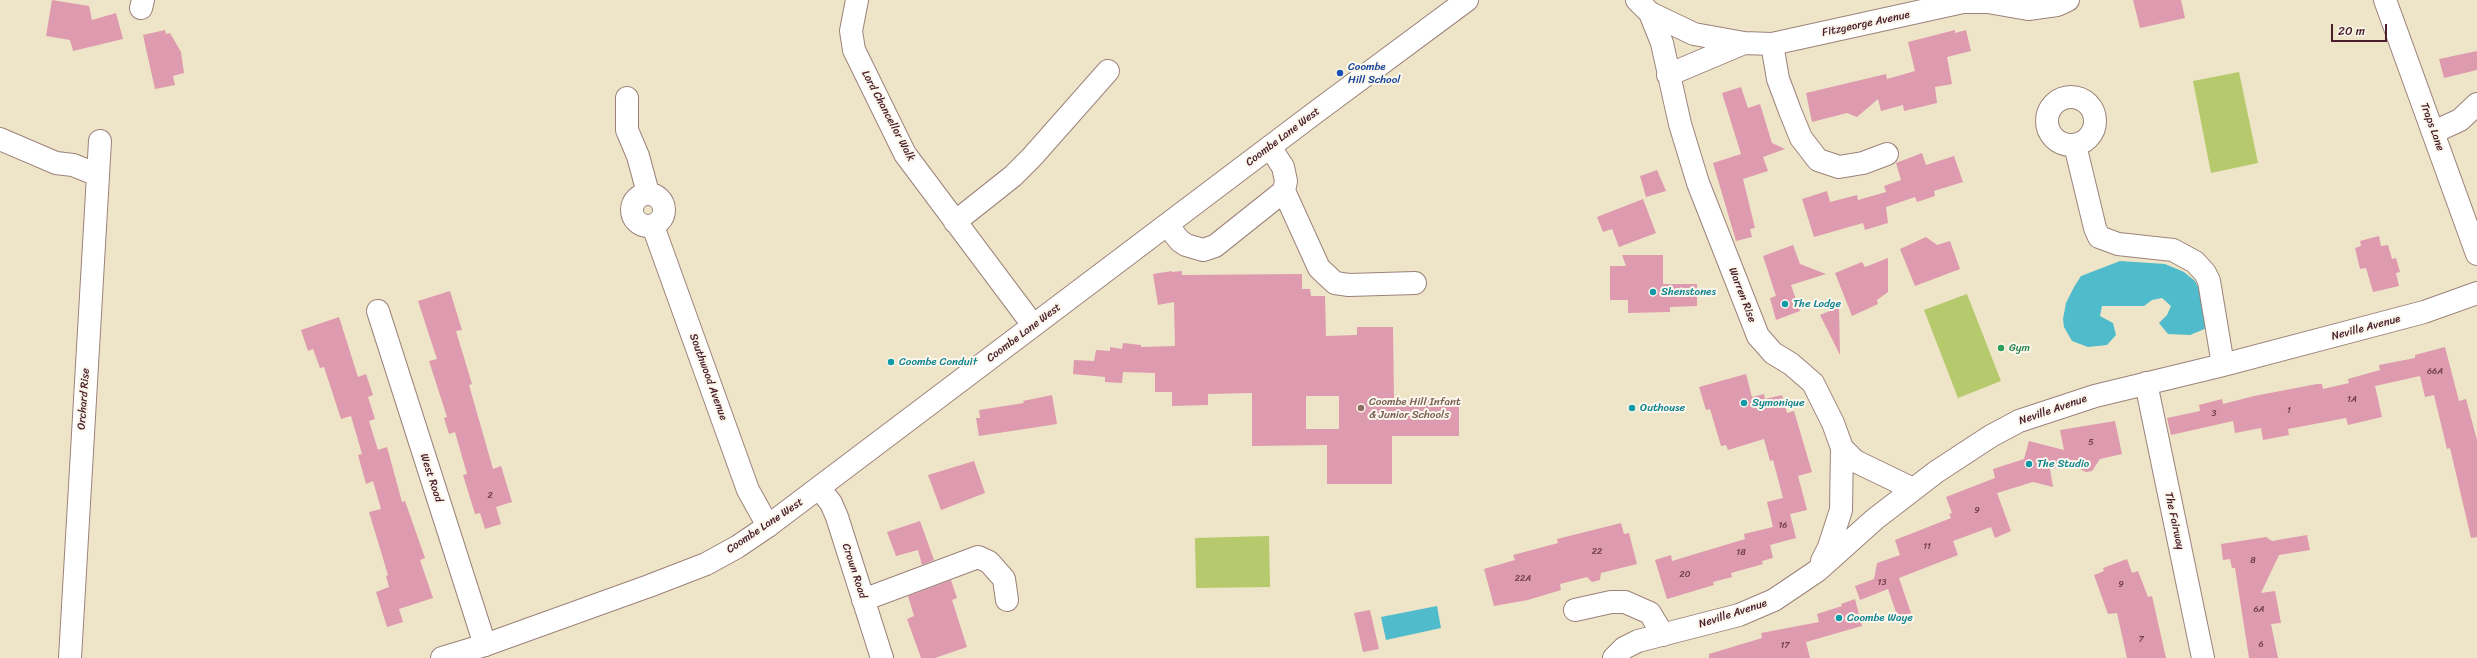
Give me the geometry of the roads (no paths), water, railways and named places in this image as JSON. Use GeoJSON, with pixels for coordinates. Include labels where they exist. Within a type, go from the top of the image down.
{"type":"FeatureCollection","features":[{"type":"Feature","properties":{"kind":"street","name":"Lord Chancellor Walk"},"geometry":{"type":"LineString","coordinates":[[857,0],[851,31],[854,50],[905,154],[1033,325]]}},
{"type":"Feature","properties":{"kind":"street","name":"Coombe Lane West"},"geometry":{"type":"LineString","coordinates":[[442,658],[485,645],[706,564],[737,547],[819,488],[1033,325],[1468,0]]}},
{"type":"Feature","properties":{"kind":"street","name":"Fitzgeorge Avenue"},"geometry":{"type":"LineString","coordinates":[[1668,75],[1744,43],[1772,44],[1963,2],[1988,2],[2028,9],[2057,5],[2068,0]]}},
{"type":"Feature","properties":{"kind":"street","name":"Traps Lane"},"geometry":{"type":"LineString","coordinates":[[2385,0],[2477,254]]}},
{"type":"Feature","properties":{"kind":"street"},"geometry":{"type":"LineString","coordinates":[[1644,7],[1694,34],[1744,43]]}},
{"type":"Feature","properties":{"kind":"street","name":"Warren Rise"},"geometry":{"type":"LineString","coordinates":[[1644,7],[1662,43],[1668,75],[1698,183],[1758,336],[1773,353],[1791,364],[1813,383],[1833,423],[1842,448],[1841,510],[1829,547],[1817,571]]}},
{"type":"Feature","properties":{"kind":"street"},"geometry":{"type":"LineString","coordinates":[[1772,44],[1778,79],[1790,111],[1801,138],[1818,160],[1839,167],[1863,163],[1887,154]]}},
{"type":"Feature","properties":{"kind":"street"},"geometry":{"type":"LineString","coordinates":[[955,222],[1012,176],[1032,157],[1108,71]]}},
{"type":"Feature","properties":{"kind":"street","name":"Southwood Avenue"},"geometry":{"type":"LineString","coordinates":[[627,98],[627,130],[640,162],[648,193],[660,198],[665,208],[662,219],[653,226],[748,490],[768,526]]}},
{"type":"Feature","properties":{"kind":"street"},"geometry":{"type":"LineString","coordinates":[[2434,132],[2460,120],[2477,104]]}},
{"type":"Feature","properties":{"kind":"street"},"geometry":{"type":"LineString","coordinates":[[0,139],[56,163],[73,165],[98,175]]}},
{"type":"Feature","properties":{"kind":"street","name":"Orchard Rise"},"geometry":{"type":"LineString","coordinates":[[70,658],[100,141]]}},
{"type":"Feature","properties":{"kind":"street"},"geometry":{"type":"LineString","coordinates":[[2075,145],[2095,228],[2099,237],[2118,244],[2173,250],[2195,262],[2205,273],[2209,281],[2222,366]]}},
{"type":"Feature","properties":{"kind":"street"},"geometry":{"type":"LineString","coordinates":[[1270,147],[1283,167],[1286,181],[1284,191],[1319,268],[1334,283],[1349,285],[1415,283]]}},
{"type":"Feature","properties":{"kind":"street"},"geometry":{"type":"LineString","coordinates":[[1167,225],[1180,241],[1202,250],[1215,246],[1284,191]]}},
{"type":"Feature","properties":{"kind":"street","name":"Neville Avenue"},"geometry":{"type":"LineString","coordinates":[[1614,658],[1624,648],[1638,641],[1757,609],[1774,600],[1817,571],[1913,489],[1960,455],[2019,421],[2095,396],[2222,366],[2424,312],[2477,293]]}},
{"type":"Feature","properties":{"kind":"street","name":"West Road"},"geometry":{"type":"LineString","coordinates":[[378,311],[485,645]]}},
{"type":"Feature","properties":{"kind":"street","name":"The Fairway"},"geometry":{"type":"LineString","coordinates":[[2146,383],[2203,658]]}},
{"type":"Feature","properties":{"kind":"street"},"geometry":{"type":"LineString","coordinates":[[1842,448],[1855,461],[1913,489]]}},
{"type":"Feature","properties":{"kind":"street","name":"Crown Road"},"geometry":{"type":"LineString","coordinates":[[819,488],[837,517],[882,658]]}},
{"type":"Feature","properties":{"kind":"street"},"geometry":{"type":"LineString","coordinates":[[863,600],[978,557],[989,562],[1004,579],[1008,600]]}},
{"type":"Feature","properties":{"kind":"street"},"geometry":{"type":"LineString","coordinates":[[1575,610],[1610,602],[1626,602],[1650,613],[1663,635]]}},
{"type":"Feature","properties":{"kind":"water"},"geometry":{"type":"Polygon","coordinates":[[[2120,261],[2165,264],[2184,272],[2195,281],[2203,297],[2207,328],[2190,335],[2168,334],[2159,323],[2167,315],[2171,306],[2162,298],[2152,300],[2144,306],[2102,306],[2100,316],[2113,323],[2116,335],[2107,345],[2088,347],[2072,341],[2064,327],[2063,319],[2066,303],[2074,287],[2081,276],[2120,261]]]}},
{"type":"Feature","properties":{"kind":"water"},"geometry":{"type":"Polygon","coordinates":[[[1437,606],[1441,628],[1386,640],[1381,617],[1437,606]]]}},
{"type":"Feature","properties":{"kind":"place","name":"Coombe Hill School"},"geometry":{"type":"Point","coordinates":[1340,73]}},
{"type":"Feature","properties":{"kind":"place","name":"Shenstones"},"geometry":{"type":"Point","coordinates":[1653,292]}},
{"type":"Feature","properties":{"kind":"place","name":"The Lodge"},"geometry":{"type":"Point","coordinates":[1785,304]}},
{"type":"Feature","properties":{"kind":"place","name":"Gym"},"geometry":{"type":"Point","coordinates":[2001,348]}},
{"type":"Feature","properties":{"kind":"place","name":"Coombe Conduit"},"geometry":{"type":"Point","coordinates":[891,362]}},
{"type":"Feature","properties":{"kind":"place","name":"Symonique"},"geometry":{"type":"Point","coordinates":[1744,403]}},
{"type":"Feature","properties":{"kind":"place","name":"Coombe Hill Infant & Junior Schools"},"geometry":{"type":"Point","coordinates":[1361,408]}},
{"type":"Feature","properties":{"kind":"place","name":"Outhouse"},"geometry":{"type":"Point","coordinates":[1632,408]}},
{"type":"Feature","properties":{"kind":"place","name":"The Studio"},"geometry":{"type":"Point","coordinates":[2029,464]}},
{"type":"Feature","properties":{"kind":"place","name":"Coombe Waye"},"geometry":{"type":"Point","coordinates":[1839,618]}}]}
